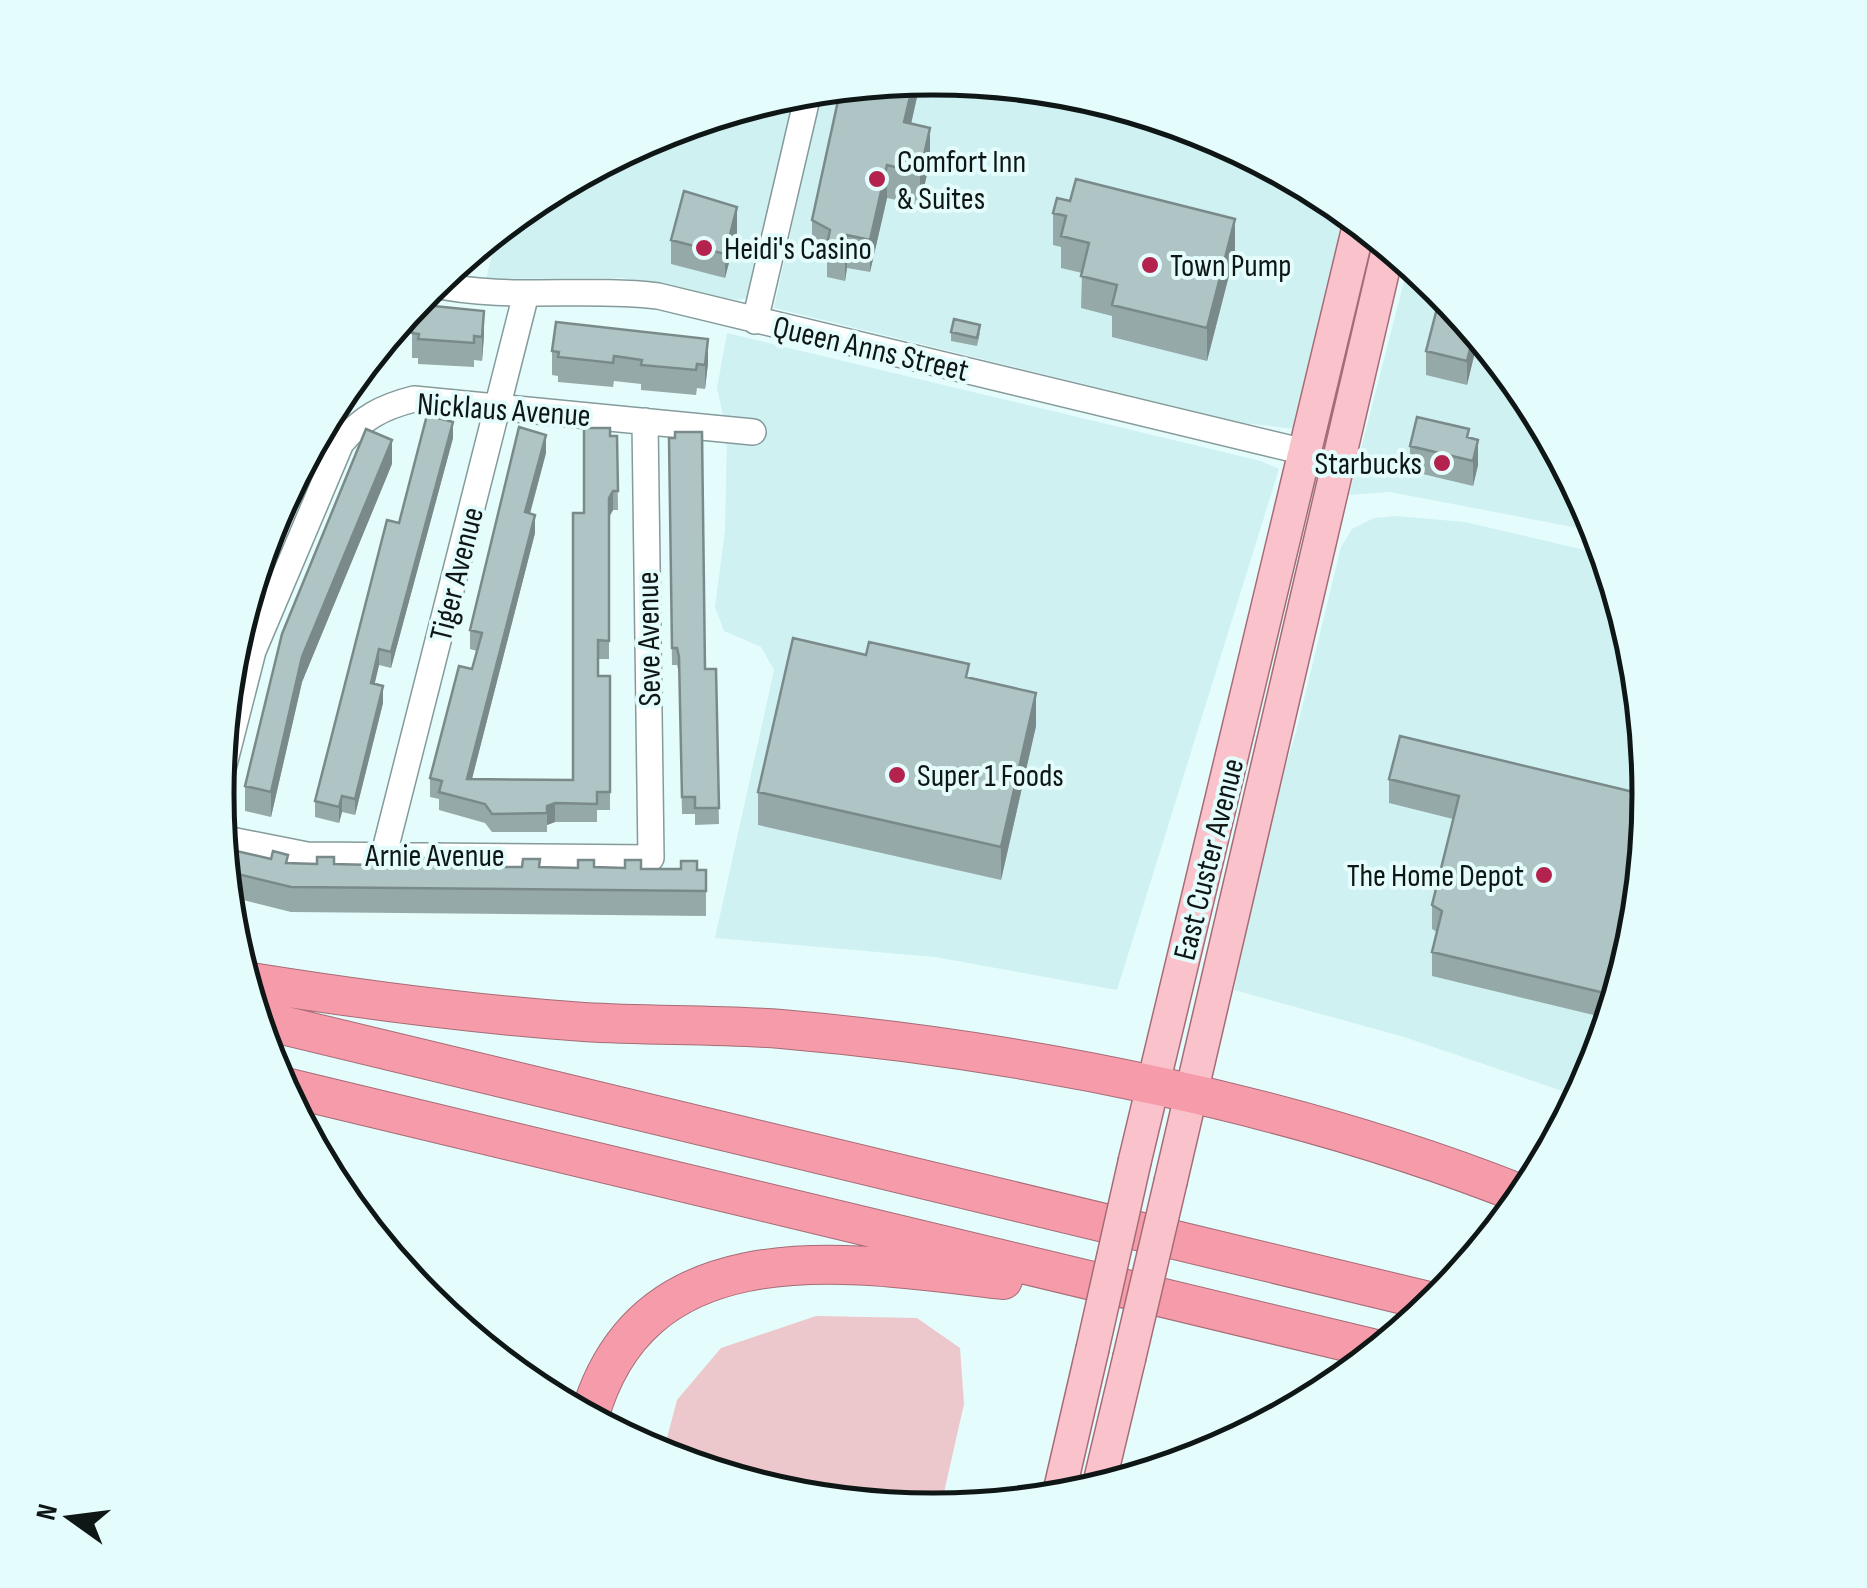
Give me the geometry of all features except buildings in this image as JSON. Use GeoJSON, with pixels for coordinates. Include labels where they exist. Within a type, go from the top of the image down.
{"type":"FeatureCollection","features":[{"type":"Feature","properties":{"kind":"highway"},"geometry":{"type":"LineString","coordinates":[[261,983],[422,1006],[584,1022],[778,1029],[894,1042],[1191,1095],[1342,1134],[1509,1190]]}},
{"type":"Feature","properties":{"kind":"highway"},"geometry":{"type":"LineString","coordinates":[[274,1023],[1417,1298]]}},
{"type":"Feature","properties":{"kind":"highway"},"geometry":{"type":"LineString","coordinates":[[302,1091],[1363,1346]]}},
{"type":"Feature","properties":{"kind":"highway"},"geometry":{"type":"LineString","coordinates":[[593,1404],[598,1386],[647,1316],[669,1298],[773,1266],[913,1270],[1250,1318]]}},
{"type":"Feature","properties":{"kind":"main road","name":"East Custer Avenue"},"geometry":{"type":"LineString","coordinates":[[1062,1481],[1356,237]]}},
{"type":"Feature","properties":{"kind":"main road","name":"East Custer Avenue"},"geometry":{"type":"LineString","coordinates":[[1102,1472],[1385,261]]}},
{"type":"Feature","properties":{"kind":"street"},"geometry":{"type":"LineString","coordinates":[[755,321],[805,107]]}},
{"type":"Feature","properties":{"kind":"street","name":"Queen Anns Street"},"geometry":{"type":"LineString","coordinates":[[453,286],[526,294],[614,290],[658,296],[1306,452]]}},
{"type":"Feature","properties":{"kind":"street","name":"Tiger Avenue"},"geometry":{"type":"LineString","coordinates":[[384,854],[526,294]]}},
{"type":"Feature","properties":{"kind":"street","name":"Nicklaus Avenue"},"geometry":{"type":"LineString","coordinates":[[240,705],[254,651],[342,444],[357,424],[384,406],[414,399],[753,432]]}},
{"type":"Feature","properties":{"kind":"street","name":"Seve Avenue"},"geometry":{"type":"LineString","coordinates":[[645,421],[650,858]]}},
{"type":"Feature","properties":{"kind":"street","name":"Arnie Avenue"},"geometry":{"type":"LineString","coordinates":[[236,842],[282,853],[650,858]]}},
{"type":"Feature","properties":{"kind":"shaded area"},"geometry":{"type":"Polygon","coordinates":[[[888,96],[979,96],[1070,108],[1114,119],[1201,148],[1243,167],[1344,228],[1294,429],[1244,423],[774,308],[818,105],[842,101],[888,96]]]}},
{"type":"Feature","properties":{"kind":"shaded area"},"geometry":{"type":"Polygon","coordinates":[[[794,109],[746,298],[738,300],[623,278],[486,279],[493,252],[584,189],[666,148],[794,109]]]}},
{"type":"Feature","properties":{"kind":"shaded area"},"geometry":{"type":"Polygon","coordinates":[[[1405,278],[1459,333],[1515,406],[1539,445],[1579,528],[1390,492],[1349,495],[1405,278]]]}},
{"type":"Feature","properties":{"kind":"shaded area"},"geometry":{"type":"Polygon","coordinates":[[[727,333],[1261,461],[1279,469],[1117,990],[935,957],[715,938],[774,670],[761,647],[724,631],[715,607],[725,530],[727,434],[717,388],[727,333]]]}},
{"type":"Feature","properties":{"kind":"shaded area"},"geometry":{"type":"Polygon","coordinates":[[[1374,518],[1465,522],[1588,551],[1595,569],[1609,613],[1627,703],[1631,840],[1627,885],[1609,975],[1565,1092],[1404,1037],[1234,990],[1263,840],[1296,732],[1341,547],[1352,529],[1374,518]]]}},
{"type":"Feature","properties":{"kind":"shaded area"},"geometry":{"type":"Polygon","coordinates":[[[816,1316],[917,1318],[960,1348],[964,1404],[944,1493],[888,1492],[797,1480],[666,1440],[677,1400],[721,1348],[816,1316]]]}},
{"type":"Feature","properties":{"kind":"place","name":"Comfort Inn & Suites"},"geometry":{"type":"Point","coordinates":[877,179]}},
{"type":"Feature","properties":{"kind":"place","name":"Heidi's Casino"},"geometry":{"type":"Point","coordinates":[704,248]}},
{"type":"Feature","properties":{"kind":"place","name":"Town Pump"},"geometry":{"type":"Point","coordinates":[1150,265]}},
{"type":"Feature","properties":{"kind":"place","name":"Starbucks"},"geometry":{"type":"Point","coordinates":[1442,463]}},
{"type":"Feature","properties":{"kind":"place","name":"Super 1 Foods"},"geometry":{"type":"Point","coordinates":[897,775]}},
{"type":"Feature","properties":{"kind":"place","name":"The Home Depot"},"geometry":{"type":"Point","coordinates":[1544,875]}}]}
